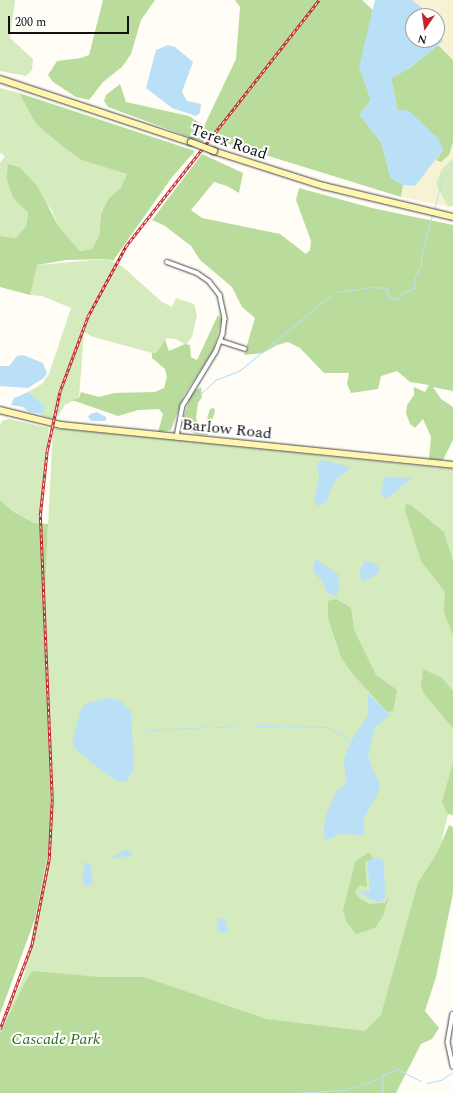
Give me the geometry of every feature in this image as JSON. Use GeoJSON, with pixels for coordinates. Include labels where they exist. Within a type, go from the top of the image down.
{"type":"FeatureCollection","features":[{"type":"Feature","properties":{"kind":"main road","name":"Terex Road"},"geometry":{"type":"LineString","coordinates":[[0,79],[214,151],[324,186],[453,217]]}},
{"type":"Feature","properties":{"kind":"main road","name":"Barlow Road"},"geometry":{"type":"LineString","coordinates":[[0,410],[51,423],[453,465]]}},
{"type":"Feature","properties":{"kind":"street"},"geometry":{"type":"LineString","coordinates":[[167,262],[199,274],[218,291],[225,318],[221,341],[212,361],[186,397],[180,413],[177,437]]}},
{"type":"Feature","properties":{"kind":"street"},"geometry":{"type":"LineString","coordinates":[[221,341],[245,349]]}},
{"type":"Feature","properties":{"kind":"street"},"geometry":{"type":"LineString","coordinates":[[453,1014],[448,1042],[453,1066]]}},
{"type":"Feature","properties":{"kind":"shaded area"},"geometry":{"type":"Polygon","coordinates":[[[412,0],[453,0],[453,206],[450,207],[401,197],[403,185],[415,186],[411,67],[434,48],[445,48],[445,8],[422,8],[412,0]]]}},
{"type":"Feature","properties":{"kind":"green space"},"geometry":{"type":"Polygon","coordinates":[[[0,0],[15,0],[10,38],[33,59],[32,70],[26,76],[0,71],[0,0]]]}},
{"type":"Feature","properties":{"kind":"green space"},"geometry":{"type":"Polygon","coordinates":[[[103,0],[155,0],[141,20],[131,54],[122,67],[103,82],[89,100],[76,97],[53,82],[48,75],[57,61],[81,58],[89,55],[103,0]]]}},
{"type":"Feature","properties":{"kind":"green space"},"geometry":{"type":"Polygon","coordinates":[[[235,0],[362,0],[373,10],[360,67],[371,100],[360,115],[381,142],[391,178],[403,185],[401,197],[207,137],[203,142],[108,107],[104,101],[106,95],[120,84],[126,102],[189,116],[204,126],[236,59],[240,7],[235,0]]]}},
{"type":"Feature","properties":{"kind":"green space"},"geometry":{"type":"Polygon","coordinates":[[[434,48],[441,48],[453,60],[453,142],[449,155],[441,162],[436,160],[443,150],[397,109],[391,78],[411,67],[434,48]]]}},
{"type":"Feature","properties":{"kind":"green space"},"geometry":{"type":"Polygon","coordinates":[[[0,88],[19,93],[36,124],[81,160],[127,174],[121,187],[108,199],[101,212],[99,236],[92,249],[80,251],[59,227],[51,209],[8,165],[6,178],[13,198],[28,213],[26,226],[16,238],[0,236],[0,163],[5,156],[0,153],[0,88]]]}},
{"type":"Feature","properties":{"kind":"green space"},"geometry":{"type":"Polygon","coordinates":[[[19,93],[195,151],[172,177],[113,261],[106,259],[66,260],[37,265],[30,295],[0,287],[0,236],[16,238],[26,226],[28,213],[13,198],[6,178],[8,164],[19,167],[37,186],[59,227],[80,251],[92,249],[99,236],[101,213],[108,199],[121,187],[127,174],[81,160],[61,145],[36,124],[19,93]]]}},
{"type":"Feature","properties":{"kind":"green space"},"geometry":{"type":"Polygon","coordinates":[[[202,154],[243,173],[239,193],[227,186],[214,182],[191,210],[202,218],[280,234],[306,254],[310,250],[311,241],[296,200],[299,188],[372,208],[453,225],[453,391],[433,387],[441,399],[453,407],[453,440],[443,460],[429,459],[431,437],[423,419],[415,428],[410,424],[406,413],[407,405],[414,395],[414,387],[425,392],[429,385],[410,382],[397,371],[381,376],[378,389],[351,393],[347,384],[349,373],[324,373],[300,348],[288,342],[277,345],[263,353],[244,355],[255,318],[242,307],[232,287],[200,260],[191,246],[165,226],[152,220],[202,154]]]}},
{"type":"Feature","properties":{"kind":"green space"},"geometry":{"type":"Polygon","coordinates":[[[453,158],[453,205],[448,207],[436,184],[442,169],[453,158]]]}},
{"type":"Feature","properties":{"kind":"green space"},"geometry":{"type":"Polygon","coordinates":[[[106,259],[122,266],[162,302],[172,307],[176,298],[194,304],[197,315],[192,337],[186,345],[176,339],[167,338],[156,354],[93,337],[84,332],[79,398],[65,405],[56,419],[41,415],[45,406],[28,392],[42,384],[49,374],[71,308],[42,296],[30,295],[34,272],[37,265],[106,259]]]}},
{"type":"Feature","properties":{"kind":"green space"},"geometry":{"type":"Polygon","coordinates":[[[218,315],[222,319],[213,351],[184,395],[171,430],[158,432],[163,414],[159,409],[138,410],[118,416],[72,400],[79,398],[81,392],[99,397],[114,393],[155,392],[164,388],[167,377],[165,369],[152,358],[152,353],[156,353],[165,340],[169,351],[185,344],[190,345],[191,357],[197,360],[218,315]]]}},
{"type":"Feature","properties":{"kind":"green space"},"geometry":{"type":"Polygon","coordinates":[[[201,387],[202,397],[198,403],[196,418],[199,425],[206,423],[210,409],[214,408],[215,411],[208,435],[196,434],[184,428],[182,422],[192,392],[201,387]]]}},
{"type":"Feature","properties":{"kind":"green space"},"geometry":{"type":"Polygon","coordinates":[[[9,419],[49,428],[40,523],[34,523],[14,512],[0,500],[0,426],[2,421],[9,419]]]}},
{"type":"Feature","properties":{"kind":"green space"},"geometry":{"type":"Polygon","coordinates":[[[53,428],[453,469],[453,794],[394,1035],[0,1093],[0,1029],[24,976],[51,837],[43,623],[53,428]]]}},
{"type":"Feature","properties":{"kind":"green space"},"geometry":{"type":"Polygon","coordinates":[[[0,500],[14,512],[34,523],[48,524],[45,592],[51,837],[35,919],[0,1014],[0,500]]]}},
{"type":"Feature","properties":{"kind":"green space"},"geometry":{"type":"Polygon","coordinates":[[[406,504],[411,505],[444,532],[453,561],[453,636],[444,612],[445,592],[421,561],[405,510],[406,504]]]}},
{"type":"Feature","properties":{"kind":"green space"},"geometry":{"type":"Polygon","coordinates":[[[336,599],[351,608],[354,630],[376,675],[397,690],[393,711],[387,712],[352,673],[341,657],[328,618],[328,601],[336,599]]]}},
{"type":"Feature","properties":{"kind":"green space"},"geometry":{"type":"Polygon","coordinates":[[[423,669],[442,678],[453,691],[453,728],[425,695],[421,687],[423,669]]]}},
{"type":"Feature","properties":{"kind":"green space"},"geometry":{"type":"Polygon","coordinates":[[[453,762],[453,815],[448,814],[442,802],[453,762]]]}},
{"type":"Feature","properties":{"kind":"green space","name":"Cascade Park"},"geometry":{"type":"Polygon","coordinates":[[[449,825],[453,827],[453,893],[436,977],[425,1011],[439,1028],[432,1039],[421,1044],[396,1093],[0,1093],[0,1034],[23,986],[32,971],[99,977],[144,977],[266,1019],[365,1031],[381,1015],[418,883],[437,853],[449,825]]]}},
{"type":"Feature","properties":{"kind":"green space"},"geometry":{"type":"Polygon","coordinates":[[[369,852],[373,859],[365,862],[367,887],[360,885],[355,891],[358,897],[369,904],[385,903],[389,896],[383,916],[375,928],[356,934],[346,921],[343,911],[355,862],[369,852]]]}},
{"type":"Feature","properties":{"kind":"water"},"geometry":{"type":"Polygon","coordinates":[[[375,0],[412,0],[422,8],[405,8],[405,48],[434,48],[411,67],[391,78],[397,109],[409,111],[439,139],[443,150],[415,186],[403,185],[391,178],[381,142],[360,115],[371,100],[359,67],[375,0]]]}},
{"type":"Feature","properties":{"kind":"water"},"geometry":{"type":"Polygon","coordinates":[[[168,45],[175,47],[193,62],[182,92],[187,101],[201,104],[200,113],[196,116],[172,108],[146,88],[156,50],[168,45]]]}},
{"type":"Feature","properties":{"kind":"water"},"geometry":{"type":"Polygon","coordinates":[[[23,355],[43,363],[47,373],[44,378],[28,388],[0,386],[0,366],[9,366],[17,356],[23,355]]]}},
{"type":"Feature","properties":{"kind":"water"},"geometry":{"type":"Polygon","coordinates":[[[28,392],[45,406],[43,414],[29,412],[23,407],[11,405],[14,398],[28,392]]]}},
{"type":"Feature","properties":{"kind":"water"},"geometry":{"type":"Polygon","coordinates":[[[97,412],[106,417],[106,421],[91,421],[88,417],[90,414],[97,412]]]}},
{"type":"Feature","properties":{"kind":"water"},"geometry":{"type":"Polygon","coordinates":[[[321,460],[351,467],[334,482],[327,501],[320,506],[315,504],[315,498],[319,475],[317,465],[321,460]]]}},
{"type":"Feature","properties":{"kind":"water"},"geometry":{"type":"Polygon","coordinates":[[[384,477],[408,477],[411,479],[386,499],[381,493],[384,477]]]}},
{"type":"Feature","properties":{"kind":"water"},"geometry":{"type":"Polygon","coordinates":[[[315,559],[338,574],[339,588],[337,596],[327,593],[323,582],[313,572],[315,559]]]}},
{"type":"Feature","properties":{"kind":"water"},"geometry":{"type":"Polygon","coordinates":[[[364,561],[374,563],[380,569],[376,575],[365,581],[361,579],[359,573],[364,561]]]}},
{"type":"Feature","properties":{"kind":"water"},"geometry":{"type":"Polygon","coordinates":[[[368,694],[390,715],[375,727],[368,757],[380,785],[379,791],[363,820],[365,833],[363,835],[340,834],[326,840],[323,837],[325,818],[336,792],[346,784],[344,760],[351,741],[368,715],[368,694]]]}},
{"type":"Feature","properties":{"kind":"water"},"geometry":{"type":"Polygon","coordinates":[[[108,698],[119,700],[131,711],[134,770],[126,782],[119,782],[109,776],[77,751],[72,743],[80,711],[85,704],[108,698]]]}},
{"type":"Feature","properties":{"kind":"water"},"geometry":{"type":"Polygon","coordinates":[[[126,850],[131,851],[132,855],[113,859],[113,856],[126,850]]]}},
{"type":"Feature","properties":{"kind":"water"},"geometry":{"type":"Polygon","coordinates":[[[377,857],[384,861],[385,897],[384,900],[378,902],[364,896],[359,891],[370,891],[367,861],[377,857]]]}},
{"type":"Feature","properties":{"kind":"water"},"geometry":{"type":"Polygon","coordinates":[[[85,862],[91,865],[93,883],[85,887],[82,879],[85,862]]]}},
{"type":"Feature","properties":{"kind":"water"},"geometry":{"type":"Polygon","coordinates":[[[217,917],[225,920],[228,933],[218,931],[217,917]]]}},
{"type":"Feature","properties":{"kind":"waterway"},"geometry":{"type":"LineString","coordinates":[[434,210],[442,179],[453,162]]}},
{"type":"Feature","properties":{"kind":"waterway"},"geometry":{"type":"LineString","coordinates":[[337,292],[372,287],[387,288],[388,297],[397,300],[402,293],[414,288],[415,276],[421,267],[421,256],[432,215]]}},
{"type":"Feature","properties":{"kind":"waterway"},"geometry":{"type":"LineString","coordinates":[[196,398],[215,380],[239,371],[330,296]]}},
{"type":"Feature","properties":{"kind":"waterway"},"geometry":{"type":"LineString","coordinates":[[216,727],[236,726]]}},
{"type":"Feature","properties":{"kind":"waterway"},"geometry":{"type":"LineString","coordinates":[[255,726],[282,726]]}},
{"type":"Feature","properties":{"kind":"waterway"},"geometry":{"type":"LineString","coordinates":[[286,726],[327,727],[351,741]]}},
{"type":"Feature","properties":{"kind":"waterway"},"geometry":{"type":"LineString","coordinates":[[148,730],[212,727]]}},
{"type":"Feature","properties":{"kind":"waterway"},"geometry":{"type":"LineString","coordinates":[[296,1093],[343,1090],[367,1083],[397,1069],[421,1081]]}},
{"type":"Feature","properties":{"kind":"waterway"},"geometry":{"type":"LineString","coordinates":[[427,1083],[441,1080],[453,1072]]}},
{"type":"Feature","properties":{"kind":"waterway"},"geometry":{"type":"LineString","coordinates":[[382,1093],[383,1076]]}},
{"type":"Feature","properties":{"kind":"railway"},"geometry":{"type":"LineString","coordinates":[[0,1029],[32,944],[49,859],[52,799],[40,516],[47,451],[60,391],[88,316],[126,246],[319,0]]}}]}
